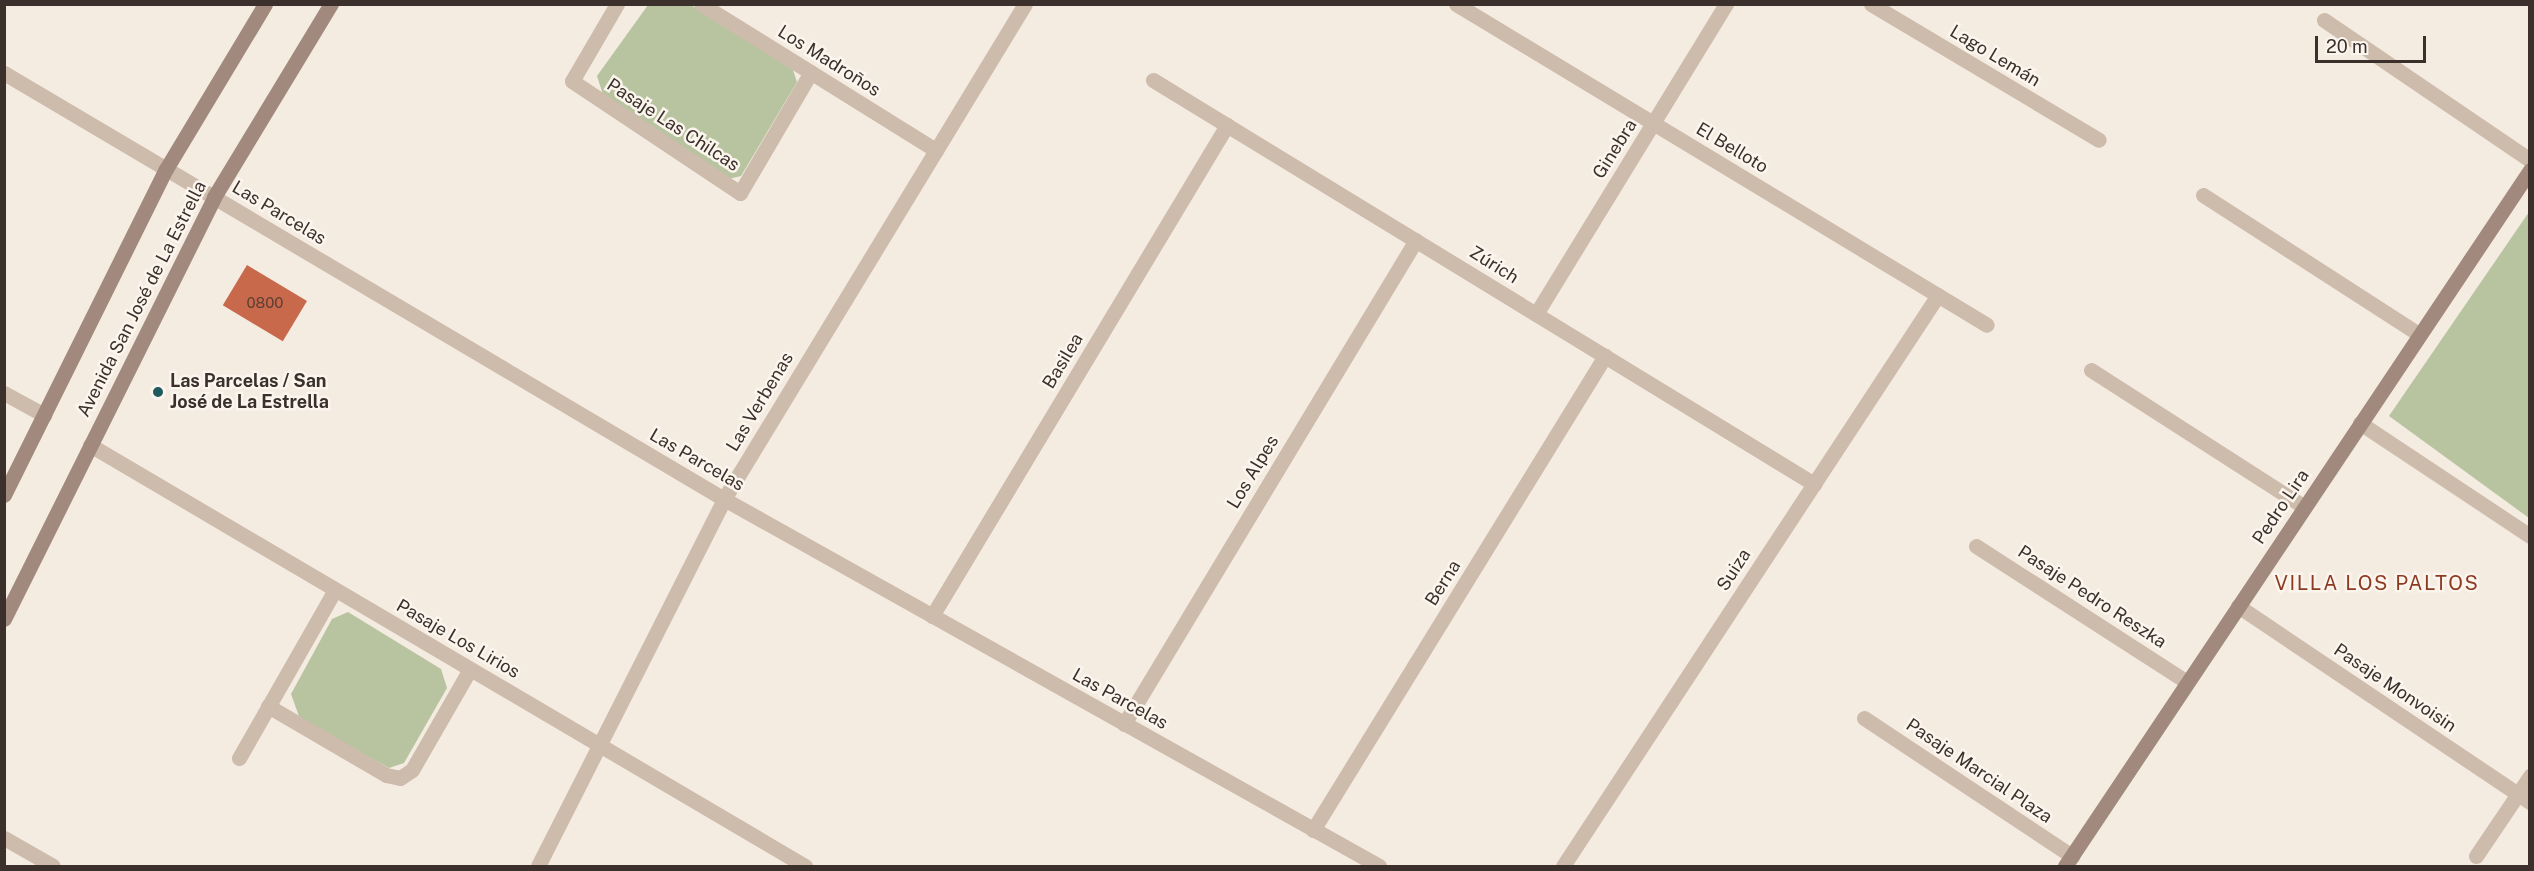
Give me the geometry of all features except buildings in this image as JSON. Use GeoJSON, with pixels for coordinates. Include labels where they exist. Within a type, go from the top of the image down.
{"type":"FeatureCollection","features":[{"type":"Feature","properties":{"kind":"street","name":"Avenida San José de La Estrella"},"geometry":{"type":"LineString","coordinates":[[4,495],[166,169],[265,4]]}},
{"type":"Feature","properties":{"kind":"street","name":"Avenida San José de La Estrella"},"geometry":{"type":"LineString","coordinates":[[4,619],[214,197],[331,4]]}},
{"type":"Feature","properties":{"kind":"street","name":"Pasaje Las Chilcas"},"geometry":{"type":"LineString","coordinates":[[617,4],[572,81],[740,193],[811,72]]}},
{"type":"Feature","properties":{"kind":"street","name":"Los Madroños"},"geometry":{"type":"LineString","coordinates":[[701,4],[936,150]]}},
{"type":"Feature","properties":{"kind":"street","name":"Las Verbenas"},"geometry":{"type":"LineString","coordinates":[[538,867],[724,499],[1025,4]]}},
{"type":"Feature","properties":{"kind":"street","name":"El Belloto"},"geometry":{"type":"LineString","coordinates":[[1456,4],[1987,325]]}},
{"type":"Feature","properties":{"kind":"street","name":"Ginebra"},"geometry":{"type":"LineString","coordinates":[[1536,314],[1726,4]]}},
{"type":"Feature","properties":{"kind":"street","name":"Lago Lemán"},"geometry":{"type":"LineString","coordinates":[[1871,4],[2099,140]]}},
{"type":"Feature","properties":{"kind":"street"},"geometry":{"type":"LineString","coordinates":[[2324,20],[2529,160]]}},
{"type":"Feature","properties":{"kind":"street","name":"Las Parcelas"},"geometry":{"type":"LineString","coordinates":[[4,73],[724,499],[1313,830],[1356,861],[1379,867]]}},
{"type":"Feature","properties":{"kind":"street","name":"Zúrich"},"geometry":{"type":"LineString","coordinates":[[1153,80],[1814,484]]}},
{"type":"Feature","properties":{"kind":"street","name":"Basilea"},"geometry":{"type":"LineString","coordinates":[[932,616],[1227,125]]}},
{"type":"Feature","properties":{"kind":"street","name":"Pedro Lira"},"geometry":{"type":"LineString","coordinates":[[2068,861],[2529,170]]}},
{"type":"Feature","properties":{"kind":"street"},"geometry":{"type":"LineString","coordinates":[[2203,195],[2419,334]]}},
{"type":"Feature","properties":{"kind":"street","name":"Los Alpes"},"geometry":{"type":"LineString","coordinates":[[1124,724],[1416,240]]}},
{"type":"Feature","properties":{"kind":"street","name":"Suiza"},"geometry":{"type":"LineString","coordinates":[[1563,867],[1938,295]]}},
{"type":"Feature","properties":{"kind":"street","name":"Berna"},"geometry":{"type":"LineString","coordinates":[[1313,830],[1605,356]]}},
{"type":"Feature","properties":{"kind":"street"},"geometry":{"type":"LineString","coordinates":[[2091,370],[2304,507]]}},
{"type":"Feature","properties":{"kind":"street"},"geometry":{"type":"LineString","coordinates":[[4,393],[44,415]]}},
{"type":"Feature","properties":{"kind":"street"},"geometry":{"type":"LineString","coordinates":[[2360,423],[2529,536]]}},
{"type":"Feature","properties":{"kind":"street","name":"Pasaje Los Lirios"},"geometry":{"type":"LineString","coordinates":[[90,446],[805,867]]}},
{"type":"Feature","properties":{"kind":"street","name":"Pasaje Pedro Reszka"},"geometry":{"type":"LineString","coordinates":[[1976,546],[2187,682]]}},
{"type":"Feature","properties":{"kind":"street"},"geometry":{"type":"LineString","coordinates":[[238,758],[335,590]]}},
{"type":"Feature","properties":{"kind":"street","name":"Pasaje Monvoisin"},"geometry":{"type":"LineString","coordinates":[[2238,606],[2523,798]]}},
{"type":"Feature","properties":{"kind":"street"},"geometry":{"type":"LineString","coordinates":[[268,706],[386,775],[400,778],[411,770],[470,669]]}},
{"type":"Feature","properties":{"kind":"street","name":"Pasaje Marcial Plaza"},"geometry":{"type":"LineString","coordinates":[[1864,718],[2068,861]]}},
{"type":"Feature","properties":{"kind":"street"},"geometry":{"type":"LineString","coordinates":[[2476,856],[2523,798],[2529,776]]}},
{"type":"Feature","properties":{"kind":"street"},"geometry":{"type":"LineString","coordinates":[[4,838],[53,867]]}},
{"type":"Feature","properties":{"kind":"green space"},"geometry":{"type":"Polygon","coordinates":[[[689,4],[792,67],[797,82],[741,176],[724,180],[606,104],[597,76],[648,5],[689,4]]]}},
{"type":"Feature","properties":{"kind":"green space"},"geometry":{"type":"Polygon","coordinates":[[[2529,212],[2529,518],[2389,416],[2529,212]]]}},
{"type":"Feature","properties":{"kind":"green space"},"geometry":{"type":"Polygon","coordinates":[[[348,612],[441,669],[447,688],[404,763],[389,768],[300,719],[291,694],[332,619],[348,612]]]}},
{"type":"Feature","properties":{"kind":"place","name":"Las Parcelas / San José de La Estrella"},"geometry":{"type":"Point","coordinates":[158,392]}},
{"type":"Feature","properties":{"kind":"district","name":"VILLA LOS PALTOS"},"geometry":{"type":"Point","coordinates":[2377,583]}}]}
